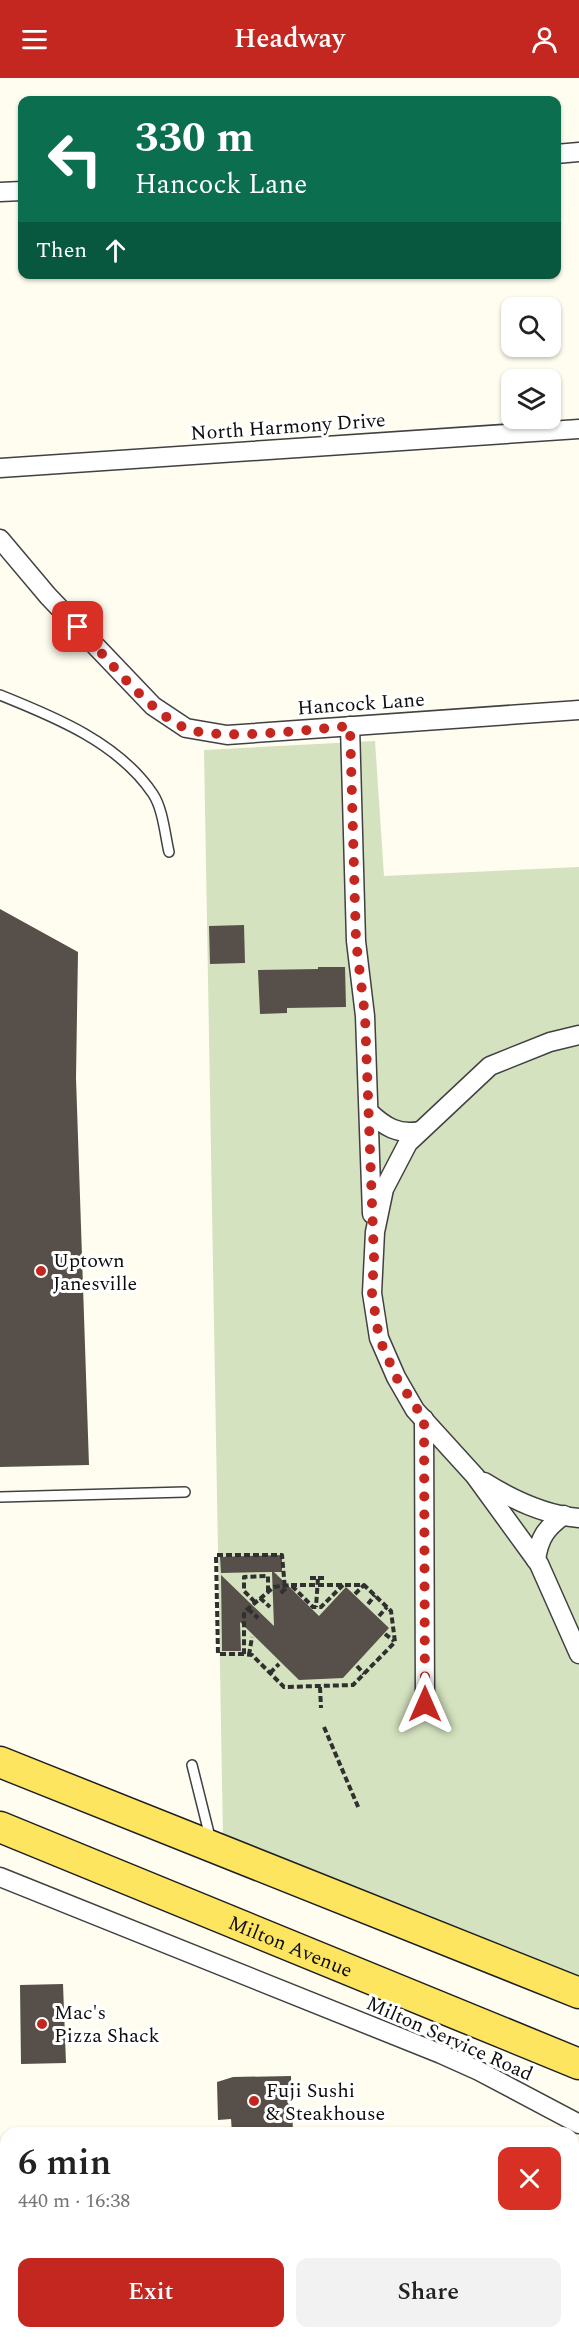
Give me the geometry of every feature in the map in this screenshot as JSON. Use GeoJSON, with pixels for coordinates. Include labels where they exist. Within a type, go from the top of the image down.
{"type":"FeatureCollection","features":[{"type":"Feature","properties":{"kind":"main road"},"geometry":{"type":"LineString","coordinates":[[0,1762],[579,1993]]}},
{"type":"Feature","properties":{"kind":"main road","name":"Milton Avenue"},"geometry":{"type":"LineString","coordinates":[[0,1827],[579,2064]]}},
{"type":"Feature","properties":{"kind":"street"},"geometry":{"type":"LineString","coordinates":[[561,154],[579,152]]}},
{"type":"Feature","properties":{"kind":"street"},"geometry":{"type":"LineString","coordinates":[[0,192],[18,191]]}},
{"type":"Feature","properties":{"kind":"street","name":"North Harmony Drive"},"geometry":{"type":"LineString","coordinates":[[0,468],[579,429]]}},
{"type":"Feature","properties":{"kind":"street","name":"Hancock Lane"},"geometry":{"type":"LineString","coordinates":[[0,538],[48,596],[153,706],[186,728],[227,735],[579,710]]}},
{"type":"Feature","properties":{"kind":"street"},"geometry":{"type":"LineString","coordinates":[[350,726],[356,941],[365,1016],[374,1258]]}},
{"type":"Feature","properties":{"kind":"street"},"geometry":{"type":"LineString","coordinates":[[579,1035],[550,1042],[490,1066],[408,1143],[384,1189],[375,1232],[372,1293],[379,1338],[396,1377],[424,1419],[475,1476],[536,1560],[579,1654]]}},
{"type":"Feature","properties":{"kind":"street"},"geometry":{"type":"LineString","coordinates":[[369,1112],[392,1130],[408,1133],[420,1131]]}},
{"type":"Feature","properties":{"kind":"street"},"geometry":{"type":"LineString","coordinates":[[424,1419],[425,1704]]}},
{"type":"Feature","properties":{"kind":"street"},"geometry":{"type":"LineString","coordinates":[[475,1476],[511,1499],[541,1510],[572,1517]]}},
{"type":"Feature","properties":{"kind":"street"},"geometry":{"type":"LineString","coordinates":[[536,1560],[538,1543],[548,1527],[572,1517]]}},
{"type":"Feature","properties":{"kind":"street","name":"Milton Service Road"},"geometry":{"type":"LineString","coordinates":[[1,1881],[441,2054],[479,2071],[579,2124]]}},
{"type":"Feature","properties":{"kind":"lane"},"geometry":{"type":"LineString","coordinates":[[0,695],[85,734],[132,768],[154,796],[169,852]]}},
{"type":"Feature","properties":{"kind":"lane"},"geometry":{"type":"LineString","coordinates":[[0,1497],[185,1492]]}},
{"type":"Feature","properties":{"kind":"lane"},"geometry":{"type":"LineString","coordinates":[[192,1765],[213,1847]]}},
{"type":"Feature","properties":{"kind":"path"},"geometry":{"type":"LineString","coordinates":[[279,1595],[285,1587],[282,1555],[216,1555],[218,1654],[247,1654],[284,1687],[353,1685],[395,1642]]}},
{"type":"Feature","properties":{"kind":"path"},"geometry":{"type":"LineString","coordinates":[[255,1602],[244,1591],[244,1577],[268,1576],[268,1591]]}},
{"type":"Feature","properties":{"kind":"path"},"geometry":{"type":"LineString","coordinates":[[310,1578],[324,1578]]}},
{"type":"Feature","properties":{"kind":"path"},"geometry":{"type":"LineString","coordinates":[[316,1607],[318,1578]]}},
{"type":"Feature","properties":{"kind":"path"},"geometry":{"type":"LineString","coordinates":[[291,1585],[316,1607],[321,1607],[343,1585]]}},
{"type":"Feature","properties":{"kind":"path"},"geometry":{"type":"LineString","coordinates":[[247,1654],[244,1612],[268,1591],[291,1585],[364,1585],[391,1611],[395,1642]]}},
{"type":"Feature","properties":{"kind":"path"},"geometry":{"type":"LineString","coordinates":[[355,1594],[364,1585]]}},
{"type":"Feature","properties":{"kind":"path"},"geometry":{"type":"LineString","coordinates":[[368,1604],[375,1595]]}},
{"type":"Feature","properties":{"kind":"path"},"geometry":{"type":"LineString","coordinates":[[260,1598],[270,1607]]}},
{"type":"Feature","properties":{"kind":"path"},"geometry":{"type":"LineString","coordinates":[[380,1616],[387,1607]]}},
{"type":"Feature","properties":{"kind":"path"},"geometry":{"type":"LineString","coordinates":[[248,1609],[258,1618]]}},
{"type":"Feature","properties":{"kind":"path"},"geometry":{"type":"LineString","coordinates":[[385,1634],[395,1642]]}},
{"type":"Feature","properties":{"kind":"path"},"geometry":{"type":"LineString","coordinates":[[247,1654],[252,1637]]}},
{"type":"Feature","properties":{"kind":"path"},"geometry":{"type":"LineString","coordinates":[[270,1673],[279,1664]]}},
{"type":"Feature","properties":{"kind":"path"},"geometry":{"type":"LineString","coordinates":[[357,1666],[364,1674]]}},
{"type":"Feature","properties":{"kind":"path"},"geometry":{"type":"LineString","coordinates":[[320,1687],[321,1708]]}},
{"type":"Feature","properties":{"kind":"path"},"geometry":{"type":"LineString","coordinates":[[324,1727],[359,1809]]}},
{"type":"Feature","properties":{"kind":"green space"},"geometry":{"type":"Polygon","coordinates":[[[375,741],[384,876],[579,867],[579,1981],[223,1839],[204,750],[375,741]]]}},
{"type":"Feature","properties":{"kind":"building","name":"Uptown Janesville"},"geometry":{"type":"Polygon","coordinates":[[[0,909],[78,952],[76,1078],[89,1465],[0,1467],[0,909]]]}},
{"type":"Feature","properties":{"kind":"building"},"geometry":{"type":"Polygon","coordinates":[[[244,925],[245,963],[210,964],[209,926],[244,925]]]}},
{"type":"Feature","properties":{"kind":"building"},"geometry":{"type":"Polygon","coordinates":[[[318,967],[345,967],[346,1007],[287,1008],[287,1013],[260,1014],[258,970],[318,969],[318,967]]]}},
{"type":"Feature","properties":{"kind":"building"},"geometry":{"type":"Polygon","coordinates":[[[282,1555],[282,1572],[274,1572],[319,1616],[346,1587],[389,1628],[343,1678],[299,1680],[240,1622],[241,1651],[222,1651],[221,1575],[274,1626],[272,1572],[221,1573],[220,1557],[282,1555]]]}},
{"type":"Feature","properties":{"kind":"building","name":"Mac's Pizza Shack"},"geometry":{"type":"Polygon","coordinates":[[[63,1984],[66,2063],[21,2064],[20,1985],[63,1984]]]}},
{"type":"Feature","properties":{"kind":"building","name":"Fuji Sushi & Steakhouse"},"geometry":{"type":"Polygon","coordinates":[[[291,2076],[293,2127],[232,2127],[231,2119],[218,2120],[217,2082],[233,2077],[291,2076]]]}},
{"type":"Feature","properties":{"kind":"place","name":"Uptown Janesville"},"geometry":{"type":"Point","coordinates":[41,1271]}},
{"type":"Feature","properties":{"kind":"place","name":"Mac's Pizza Shack"},"geometry":{"type":"Point","coordinates":[42,2024]}},
{"type":"Feature","properties":{"kind":"place","name":"Fuji Sushi & Steakhouse"},"geometry":{"type":"Point","coordinates":[254,2101]}},
{"type":"Feature","properties":{"kind":"route"},"geometry":{"type":"LineString","coordinates":[[78,627],[153,706],[186,728],[227,735],[350,726],[354,817],[353,887],[356,941],[365,1016],[374,1258],[372,1293],[379,1338],[396,1377],[415,1410],[424,1419],[425,1704]]}}]}
